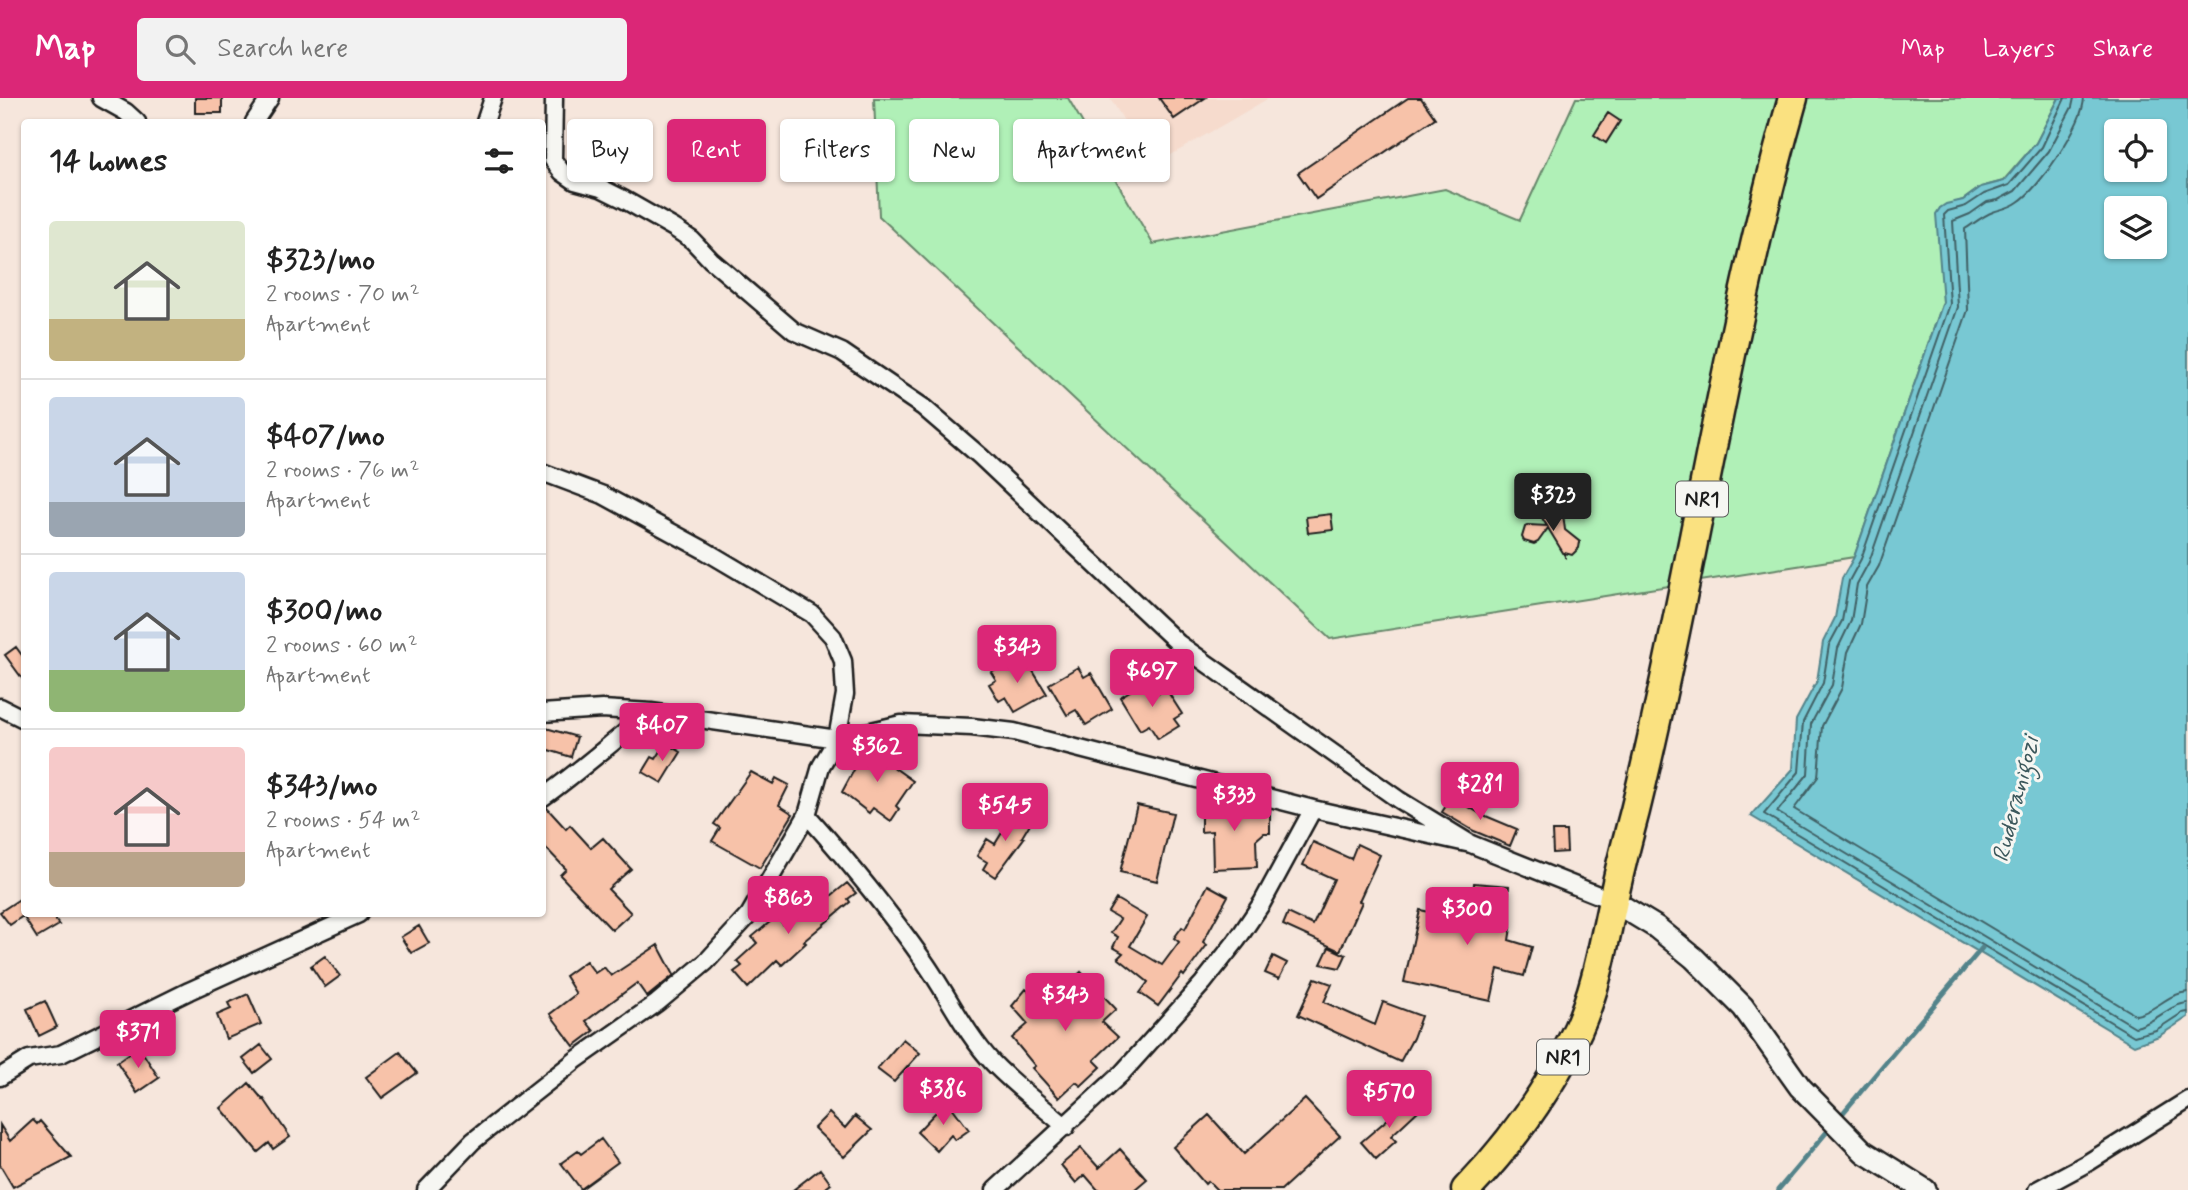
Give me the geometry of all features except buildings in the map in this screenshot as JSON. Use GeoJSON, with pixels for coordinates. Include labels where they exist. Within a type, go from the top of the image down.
{"type":"FeatureCollection","features":[{"type":"Feature","properties":{"kind":"highway","name":"NR1"},"geometry":{"type":"LineString","coordinates":[[1466,1190],[1520,1129],[1555,1071],[1578,1027],[1602,961],[1613,901],[1660,711],[1767,196],[1793,98]]}},
{"type":"Feature","properties":{"kind":"street"},"geometry":{"type":"LineString","coordinates":[[101,98],[134,119]]}},
{"type":"Feature","properties":{"kind":"street"},"geometry":{"type":"LineString","coordinates":[[256,119],[270,98]]}},
{"type":"Feature","properties":{"kind":"street"},"geometry":{"type":"LineString","coordinates":[[486,119],[493,98]]}},
{"type":"Feature","properties":{"kind":"street"},"geometry":{"type":"LineString","coordinates":[[554,98],[553,160],[562,172],[575,181],[601,188],[674,228],[692,240],[711,260],[794,331],[842,352],[923,407],[980,456],[1178,643],[1399,800],[1471,844]]}},
{"type":"Feature","properties":{"kind":"street"},"geometry":{"type":"LineString","coordinates":[[425,1190],[473,1141],[706,962],[749,915],[807,816],[821,766],[837,738],[845,694],[843,661],[833,637],[812,614],[704,550],[603,495],[546,474]]}},
{"type":"Feature","properties":{"kind":"street"},"geometry":{"type":"LineString","coordinates":[[0,707],[21,718]]}},
{"type":"Feature","properties":{"kind":"street"},"geometry":{"type":"LineString","coordinates":[[546,713],[602,709],[651,712],[837,738],[901,724],[1014,732],[1312,809],[1471,844],[1613,901],[1656,927],[1694,958],[1743,1007],[1800,1087],[1864,1152],[1925,1190]]}},
{"type":"Feature","properties":{"kind":"street"},"geometry":{"type":"LineString","coordinates":[[546,795],[582,770],[613,741],[651,712]]}},
{"type":"Feature","properties":{"kind":"street"},"geometry":{"type":"LineString","coordinates":[[995,1190],[1122,1073],[1237,940],[1262,903],[1312,809]]}},
{"type":"Feature","properties":{"kind":"street"},"geometry":{"type":"LineString","coordinates":[[807,816],[845,857],[893,918],[970,1034],[994,1064],[1066,1126]]}},
{"type":"Feature","properties":{"kind":"street"},"geometry":{"type":"LineString","coordinates":[[0,1077],[29,1059],[61,1054],[189,991],[352,917]]}},
{"type":"Feature","properties":{"kind":"street"},"geometry":{"type":"LineString","coordinates":[[2037,1190],[2188,1100]]}},
{"type":"Feature","properties":{"kind":"shaded area"},"geometry":{"type":"Polygon","coordinates":[[[1110,98],[1269,98],[1170,156],[1170,119],[1123,119],[1110,98]]]}},
{"type":"Feature","properties":{"kind":"green space"},"geometry":{"type":"Polygon","coordinates":[[[874,98],[1068,98],[1080,119],[1013,119],[1013,182],[1117,182],[1153,244],[1445,189],[1520,220],[1576,98],[2059,98],[2036,143],[2003,181],[1981,187],[1963,200],[1940,208],[1937,222],[1943,302],[1854,557],[1330,639],[879,216],[878,182],[895,182],[895,119],[875,119],[874,98]]]}},
{"type":"Feature","properties":{"kind":"water"},"geometry":{"type":"Polygon","coordinates":[[[2059,98],[2188,98],[2188,1017],[2159,1036],[2134,1045],[1751,816],[1793,769],[1796,720],[1817,681],[1823,642],[1835,618],[1842,578],[1854,557],[1943,302],[1936,214],[1946,204],[1963,200],[1981,187],[2004,181],[2036,143],[2059,98]]]}},
{"type":"Feature","properties":{"kind":"waterway","name":"Ruderanigozi"},"geometry":{"type":"LineString","coordinates":[[1837,1120],[1982,948]]}},
{"type":"Feature","properties":{"kind":"waterway","name":"Ruderanigozi"},"geometry":{"type":"LineString","coordinates":[[1778,1190],[1831,1127]]}}]}
